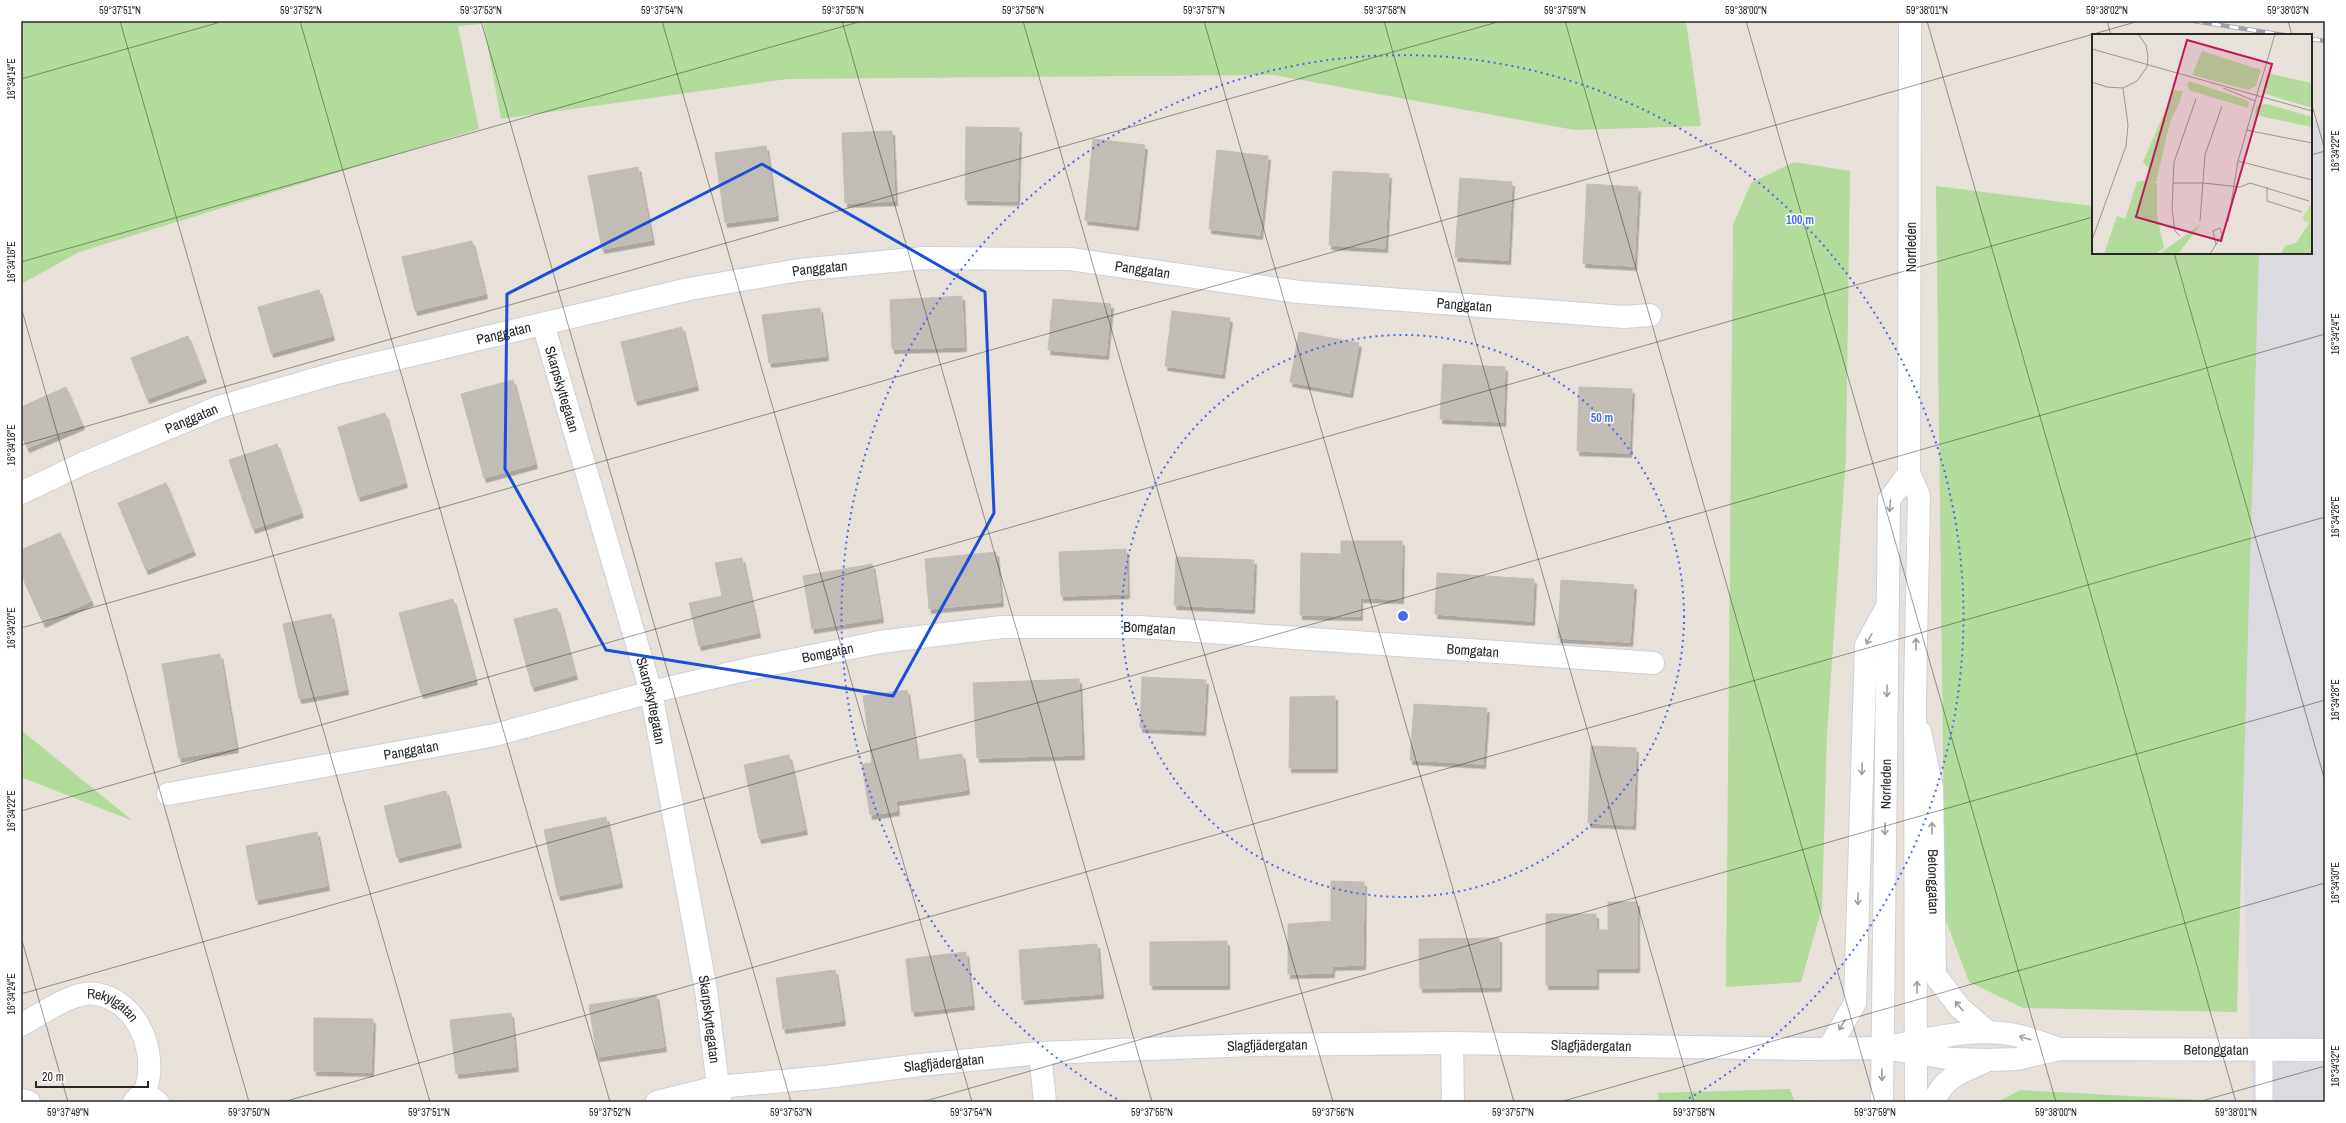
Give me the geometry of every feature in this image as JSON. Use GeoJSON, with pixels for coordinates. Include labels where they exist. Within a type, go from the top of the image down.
{"type":"FeatureCollection","features":[{"type":"Feature","properties":{"kind":"street","name":"Norrleden"},"geometry":{"type":"LineString","coordinates":[[1910,21],[1911,250],[1909,473],[1919,496],[1916,711],[1916,1102]]}},
{"type":"Feature","properties":{"kind":"street","name":"Panggatan"},"geometry":{"type":"LineString","coordinates":[[21,493],[84,463],[219,407],[343,371],[460,342],[689,289],[799,270],[923,258],[1070,259],[1299,292],[1624,317],[1650,315]]}},
{"type":"Feature","properties":{"kind":"street","name":"Skarpskyttegatan"},"geometry":{"type":"LineString","coordinates":[[543,324],[652,692],[706,990],[719,1094]]}},
{"type":"Feature","properties":{"kind":"street","name":"Norrleden"},"geometry":{"type":"LineString","coordinates":[[1882,1102],[1889,500],[1909,473]]}},
{"type":"Feature","properties":{"kind":"street"},"geometry":{"type":"LineString","coordinates":[[1829,1048],[1855,1003],[1866,645],[1888,605]]}},
{"type":"Feature","properties":{"kind":"street","name":"Bomgatan"},"geometry":{"type":"LineString","coordinates":[[652,692],[753,668],[880,642],[1001,628],[1140,627],[1653,663]]}},
{"type":"Feature","properties":{"kind":"street","name":"Panggatan"},"geometry":{"type":"LineString","coordinates":[[168,794],[495,735],[652,692]]}},
{"type":"Feature","properties":{"kind":"street","name":"Betonggatan"},"geometry":{"type":"LineString","coordinates":[[1916,711],[1932,788],[1935,975],[1960,1008],[1988,1032]]}},
{"type":"Feature","properties":{"kind":"street","name":"Rekylgatan"},"geometry":{"type":"LineString","coordinates":[[21,1025],[75,996],[96,993],[115,1000],[139,1022],[150,1060],[147,1098]]}},
{"type":"Feature","properties":{"kind":"street","name":"Betonggatan"},"geometry":{"type":"LineString","coordinates":[[1882,1048],[1917,1047],[1988,1032],[2015,1035],[2060,1049]]}},
{"type":"Feature","properties":{"kind":"street"},"geometry":{"type":"LineString","coordinates":[[1452,1042],[1453,1102]]}},
{"type":"Feature","properties":{"kind":"street","name":"Slagfjädergatan"},"geometry":{"type":"LineString","coordinates":[[657,1102],[920,1065],[1040,1053],[1252,1045],[1452,1042],[1800,1049],[1882,1048]]}},
{"type":"Feature","properties":{"kind":"street","name":"Betonggatan"},"geometry":{"type":"LineString","coordinates":[[1917,1047],[1953,1059],[1988,1060],[2016,1059],[2060,1049],[2325,1050]]}},
{"type":"Feature","properties":{"kind":"street"},"geometry":{"type":"LineString","coordinates":[[1040,1053],[1045,1102]]}},
{"type":"Feature","properties":{"kind":"street","name":"Betonggatan"},"geometry":{"type":"LineString","coordinates":[[1933,1102],[1940,1088],[1958,1073],[1988,1060]]}},
{"type":"Feature","properties":{"kind":"street"},"geometry":{"type":"LineString","coordinates":[[21,1100],[28,1102]]}},
{"type":"Feature","properties":{"kind":"lane"},"geometry":{"type":"LineString","coordinates":[[2264,1050],[2264,1102]]}},
{"type":"Feature","properties":{"kind":"highlighted area"},"geometry":{"type":"Polygon","coordinates":[[[762,164],[985,292],[994,513],[893,696],[606,650],[505,469],[507,294],[762,164]]]}},
{"type":"Feature","properties":{"kind":"shaded area"},"geometry":{"type":"Polygon","coordinates":[[[2312,120],[2325,122],[2325,1102],[2253,1102],[2218,254],[2312,254],[2312,120]]]}},
{"type":"Feature","properties":{"kind":"green space"},"geometry":{"type":"Polygon","coordinates":[[[21,21],[482,21],[481,24],[458,26],[479,129],[79,252],[21,284],[21,21]]]}},
{"type":"Feature","properties":{"kind":"green space"},"geometry":{"type":"Polygon","coordinates":[[[483,21],[1686,21],[1701,126],[1575,130],[1274,75],[788,79],[501,119],[483,21]]]}},
{"type":"Feature","properties":{"kind":"green space"},"geometry":{"type":"Polygon","coordinates":[[[1794,162],[1850,171],[1846,455],[1827,735],[1822,908],[1801,982],[1726,987],[1733,225],[1751,183],[1794,162]]]}},
{"type":"Feature","properties":{"kind":"green space"},"geometry":{"type":"Polygon","coordinates":[[[1936,186],[2092,206],[2092,254],[2259,254],[2237,1012],[2023,1008],[1969,982],[1945,918],[1936,186]]]}},
{"type":"Feature","properties":{"kind":"green space"},"geometry":{"type":"Polygon","coordinates":[[[21,730],[133,821],[21,777],[21,730]]]}},
{"type":"Feature","properties":{"kind":"green space"},"geometry":{"type":"Polygon","coordinates":[[[1790,1089],[1795,1102],[1659,1102],[1658,1093],[1790,1089]]]}},
{"type":"Feature","properties":{"kind":"green space"},"geometry":{"type":"Polygon","coordinates":[[[2020,1090],[2222,1101],[2222,1102],[1998,1102],[2020,1090]]]}},
{"type":"Feature","properties":{"kind":"building"},"geometry":{"type":"Polygon","coordinates":[[[966,127],[1019,128],[1017,201],[965,200],[966,127]]]}},
{"type":"Feature","properties":{"kind":"building"},"geometry":{"type":"Polygon","coordinates":[[[892,131],[895,201],[845,203],[842,133],[892,131]]]}},
{"type":"Feature","properties":{"kind":"building"},"geometry":{"type":"Polygon","coordinates":[[[1093,139],[1145,145],[1136,226],[1085,220],[1093,139]]]}},
{"type":"Feature","properties":{"kind":"building"},"geometry":{"type":"Polygon","coordinates":[[[766,146],[776,216],[725,223],[715,153],[766,146]]]}},
{"type":"Feature","properties":{"kind":"building"},"geometry":{"type":"Polygon","coordinates":[[[1217,150],[1268,156],[1260,235],[1209,229],[1217,150]]]}},
{"type":"Feature","properties":{"kind":"building"},"geometry":{"type":"Polygon","coordinates":[[[638,167],[652,240],[602,249],[588,176],[638,167]]]}},
{"type":"Feature","properties":{"kind":"building"},"geometry":{"type":"Polygon","coordinates":[[[1333,171],[1389,174],[1385,248],[1329,245],[1333,171]]]}},
{"type":"Feature","properties":{"kind":"building"},"geometry":{"type":"Polygon","coordinates":[[[1460,178],[1512,182],[1508,260],[1455,257],[1460,178]]]}},
{"type":"Feature","properties":{"kind":"building"},"geometry":{"type":"Polygon","coordinates":[[[1587,184],[1638,187],[1634,266],[1583,263],[1587,184]]]}},
{"type":"Feature","properties":{"kind":"building"},"geometry":{"type":"Polygon","coordinates":[[[472,241],[485,294],[415,311],[402,257],[472,241]]]}},
{"type":"Feature","properties":{"kind":"building"},"geometry":{"type":"Polygon","coordinates":[[[319,290],[332,336],[271,353],[258,307],[319,290]]]}},
{"type":"Feature","properties":{"kind":"building"},"geometry":{"type":"Polygon","coordinates":[[[962,296],[964,347],[892,349],[890,300],[962,296]]]}},
{"type":"Feature","properties":{"kind":"building"},"geometry":{"type":"Polygon","coordinates":[[[1053,299],[1111,304],[1106,355],[1048,350],[1053,299]]]}},
{"type":"Feature","properties":{"kind":"building"},"geometry":{"type":"Polygon","coordinates":[[[820,308],[826,356],[769,363],[762,315],[820,308]]]}},
{"type":"Feature","properties":{"kind":"building"},"geometry":{"type":"Polygon","coordinates":[[[1172,311],[1230,318],[1222,374],[1165,366],[1172,311]]]}},
{"type":"Feature","properties":{"kind":"building"},"geometry":{"type":"Polygon","coordinates":[[[682,327],[696,386],[635,401],[621,342],[682,327]]]}},
{"type":"Feature","properties":{"kind":"building"},"geometry":{"type":"Polygon","coordinates":[[[1299,332],[1359,343],[1350,393],[1290,382],[1299,332]]]}},
{"type":"Feature","properties":{"kind":"building"},"geometry":{"type":"Polygon","coordinates":[[[188,336],[204,378],[147,399],[131,358],[188,336]]]}},
{"type":"Feature","properties":{"kind":"building"},"geometry":{"type":"Polygon","coordinates":[[[1443,364],[1505,367],[1503,422],[1440,419],[1443,364]]]}},
{"type":"Feature","properties":{"kind":"building"},"geometry":{"type":"Polygon","coordinates":[[[513,380],[535,464],[484,478],[461,394],[513,380]]]}},
{"type":"Feature","properties":{"kind":"building"},"geometry":{"type":"Polygon","coordinates":[[[66,387],[82,425],[27,448],[21,434],[21,407],[66,387]]]}},
{"type":"Feature","properties":{"kind":"building"},"geometry":{"type":"Polygon","coordinates":[[[1579,387],[1632,389],[1629,453],[1577,451],[1579,387]]]}},
{"type":"Feature","properties":{"kind":"building"},"geometry":{"type":"Polygon","coordinates":[[[385,413],[405,483],[358,497],[338,427],[385,413]]]}},
{"type":"Feature","properties":{"kind":"building"},"geometry":{"type":"Polygon","coordinates":[[[277,444],[301,513],[253,529],[229,460],[277,444]]]}},
{"type":"Feature","properties":{"kind":"building"},"geometry":{"type":"Polygon","coordinates":[[[166,483],[193,551],[146,570],[118,503],[166,483]]]}},
{"type":"Feature","properties":{"kind":"building"},"geometry":{"type":"Polygon","coordinates":[[[60,533],[91,601],[43,623],[21,574],[21,550],[60,533]]]}},
{"type":"Feature","properties":{"kind":"building"},"geometry":{"type":"Polygon","coordinates":[[[1341,541],[1402,541],[1401,599],[1360,598],[1360,616],[1300,615],[1301,553],[1341,554],[1341,541]]]}},
{"type":"Feature","properties":{"kind":"building"},"geometry":{"type":"Polygon","coordinates":[[[1126,549],[1127,594],[1061,596],[1059,552],[1126,549]]]}},
{"type":"Feature","properties":{"kind":"building"},"geometry":{"type":"Polygon","coordinates":[[[996,552],[1001,602],[929,609],[925,559],[996,552]]]}},
{"type":"Feature","properties":{"kind":"building"},"geometry":{"type":"Polygon","coordinates":[[[1176,557],[1254,560],[1252,609],[1174,605],[1176,557]]]}},
{"type":"Feature","properties":{"kind":"building"},"geometry":{"type":"Polygon","coordinates":[[[742,558],[758,633],[699,646],[689,603],[722,596],[715,563],[742,558]]]}},
{"type":"Feature","properties":{"kind":"building"},"geometry":{"type":"Polygon","coordinates":[[[872,564],[881,618],[812,629],[803,576],[872,564]]]}},
{"type":"Feature","properties":{"kind":"building"},"geometry":{"type":"Polygon","coordinates":[[[1437,573],[1534,579],[1532,621],[1435,614],[1437,573]]]}},
{"type":"Feature","properties":{"kind":"building"},"geometry":{"type":"Polygon","coordinates":[[[1561,580],[1634,585],[1630,642],[1558,638],[1561,580]]]}},
{"type":"Feature","properties":{"kind":"building"},"geometry":{"type":"Polygon","coordinates":[[[453,599],[475,680],[421,694],[399,613],[453,599]]]}},
{"type":"Feature","properties":{"kind":"building"},"geometry":{"type":"Polygon","coordinates":[[[557,608],[575,675],[532,687],[514,619],[557,608]]]}},
{"type":"Feature","properties":{"kind":"building"},"geometry":{"type":"Polygon","coordinates":[[[331,614],[346,690],[299,699],[283,624],[331,614]]]}},
{"type":"Feature","properties":{"kind":"building"},"geometry":{"type":"Polygon","coordinates":[[[220,654],[236,748],[179,758],[162,664],[220,654]]]}},
{"type":"Feature","properties":{"kind":"building"},"geometry":{"type":"Polygon","coordinates":[[[1142,677],[1206,680],[1203,731],[1140,728],[1142,677]]]}},
{"type":"Feature","properties":{"kind":"building"},"geometry":{"type":"Polygon","coordinates":[[[1079,679],[1082,755],[977,758],[973,683],[1079,679]]]}},
{"type":"Feature","properties":{"kind":"building"},"geometry":{"type":"Polygon","coordinates":[[[907,690],[917,760],[962,754],[967,790],[896,801],[897,811],[870,815],[862,764],[872,763],[863,696],[907,690]]]}},
{"type":"Feature","properties":{"kind":"building"},"geometry":{"type":"Polygon","coordinates":[[[1335,696],[1335,768],[1289,768],[1290,697],[1335,696]]]}},
{"type":"Feature","properties":{"kind":"building"},"geometry":{"type":"Polygon","coordinates":[[[1414,704],[1487,708],[1483,764],[1410,760],[1414,704]]]}},
{"type":"Feature","properties":{"kind":"building"},"geometry":{"type":"Polygon","coordinates":[[[1591,746],[1636,748],[1633,825],[1588,823],[1591,746]]]}},
{"type":"Feature","properties":{"kind":"building"},"geometry":{"type":"Polygon","coordinates":[[[789,755],[805,830],[759,839],[744,765],[789,755]]]}},
{"type":"Feature","properties":{"kind":"building"},"geometry":{"type":"Polygon","coordinates":[[[446,791],[459,843],[397,858],[384,806],[446,791]]]}},
{"type":"Feature","properties":{"kind":"building"},"geometry":{"type":"Polygon","coordinates":[[[606,817],[620,883],[558,896],[544,830],[606,817]]]}},
{"type":"Feature","properties":{"kind":"building"},"geometry":{"type":"Polygon","coordinates":[[[317,832],[327,886],[256,900],[246,846],[317,832]]]}},
{"type":"Feature","properties":{"kind":"building"},"geometry":{"type":"Polygon","coordinates":[[[1331,881],[1364,882],[1363,965],[1332,966],[1332,973],[1288,974],[1288,924],[1331,921],[1331,881]]]}},
{"type":"Feature","properties":{"kind":"building"},"geometry":{"type":"Polygon","coordinates":[[[1608,902],[1637,902],[1637,968],[1596,968],[1596,985],[1546,985],[1546,914],[1596,914],[1596,930],[1608,930],[1608,902]]]}},
{"type":"Feature","properties":{"kind":"building"},"geometry":{"type":"Polygon","coordinates":[[[1499,938],[1499,987],[1420,988],[1419,939],[1499,938]]]}},
{"type":"Feature","properties":{"kind":"building"},"geometry":{"type":"Polygon","coordinates":[[[1227,941],[1227,985],[1150,985],[1150,942],[1227,941]]]}},
{"type":"Feature","properties":{"kind":"building"},"geometry":{"type":"Polygon","coordinates":[[[1097,944],[1101,994],[1022,1000],[1019,950],[1097,944]]]}},
{"type":"Feature","properties":{"kind":"building"},"geometry":{"type":"Polygon","coordinates":[[[966,952],[972,1005],[912,1012],[906,959],[966,952]]]}},
{"type":"Feature","properties":{"kind":"building"},"geometry":{"type":"Polygon","coordinates":[[[835,970],[843,1021],[783,1029],[776,978],[835,970]]]}},
{"type":"Feature","properties":{"kind":"building"},"geometry":{"type":"Polygon","coordinates":[[[656,995],[664,1047],[597,1057],[589,1005],[656,995]]]}},
{"type":"Feature","properties":{"kind":"building"},"geometry":{"type":"Polygon","coordinates":[[[511,1013],[516,1067],[456,1074],[450,1020],[511,1013]]]}},
{"type":"Feature","properties":{"kind":"building"},"geometry":{"type":"Polygon","coordinates":[[[314,1018],[373,1019],[371,1072],[314,1071],[314,1018]]]}},
{"type":"Feature","properties":{"kind":"railway"},"geometry":{"type":"LineString","coordinates":[[2194,21],[2278,34]]}},
{"type":"Feature","properties":{"kind":"railway"},"geometry":{"type":"LineString","coordinates":[[2312,39],[2325,41]]}}]}
